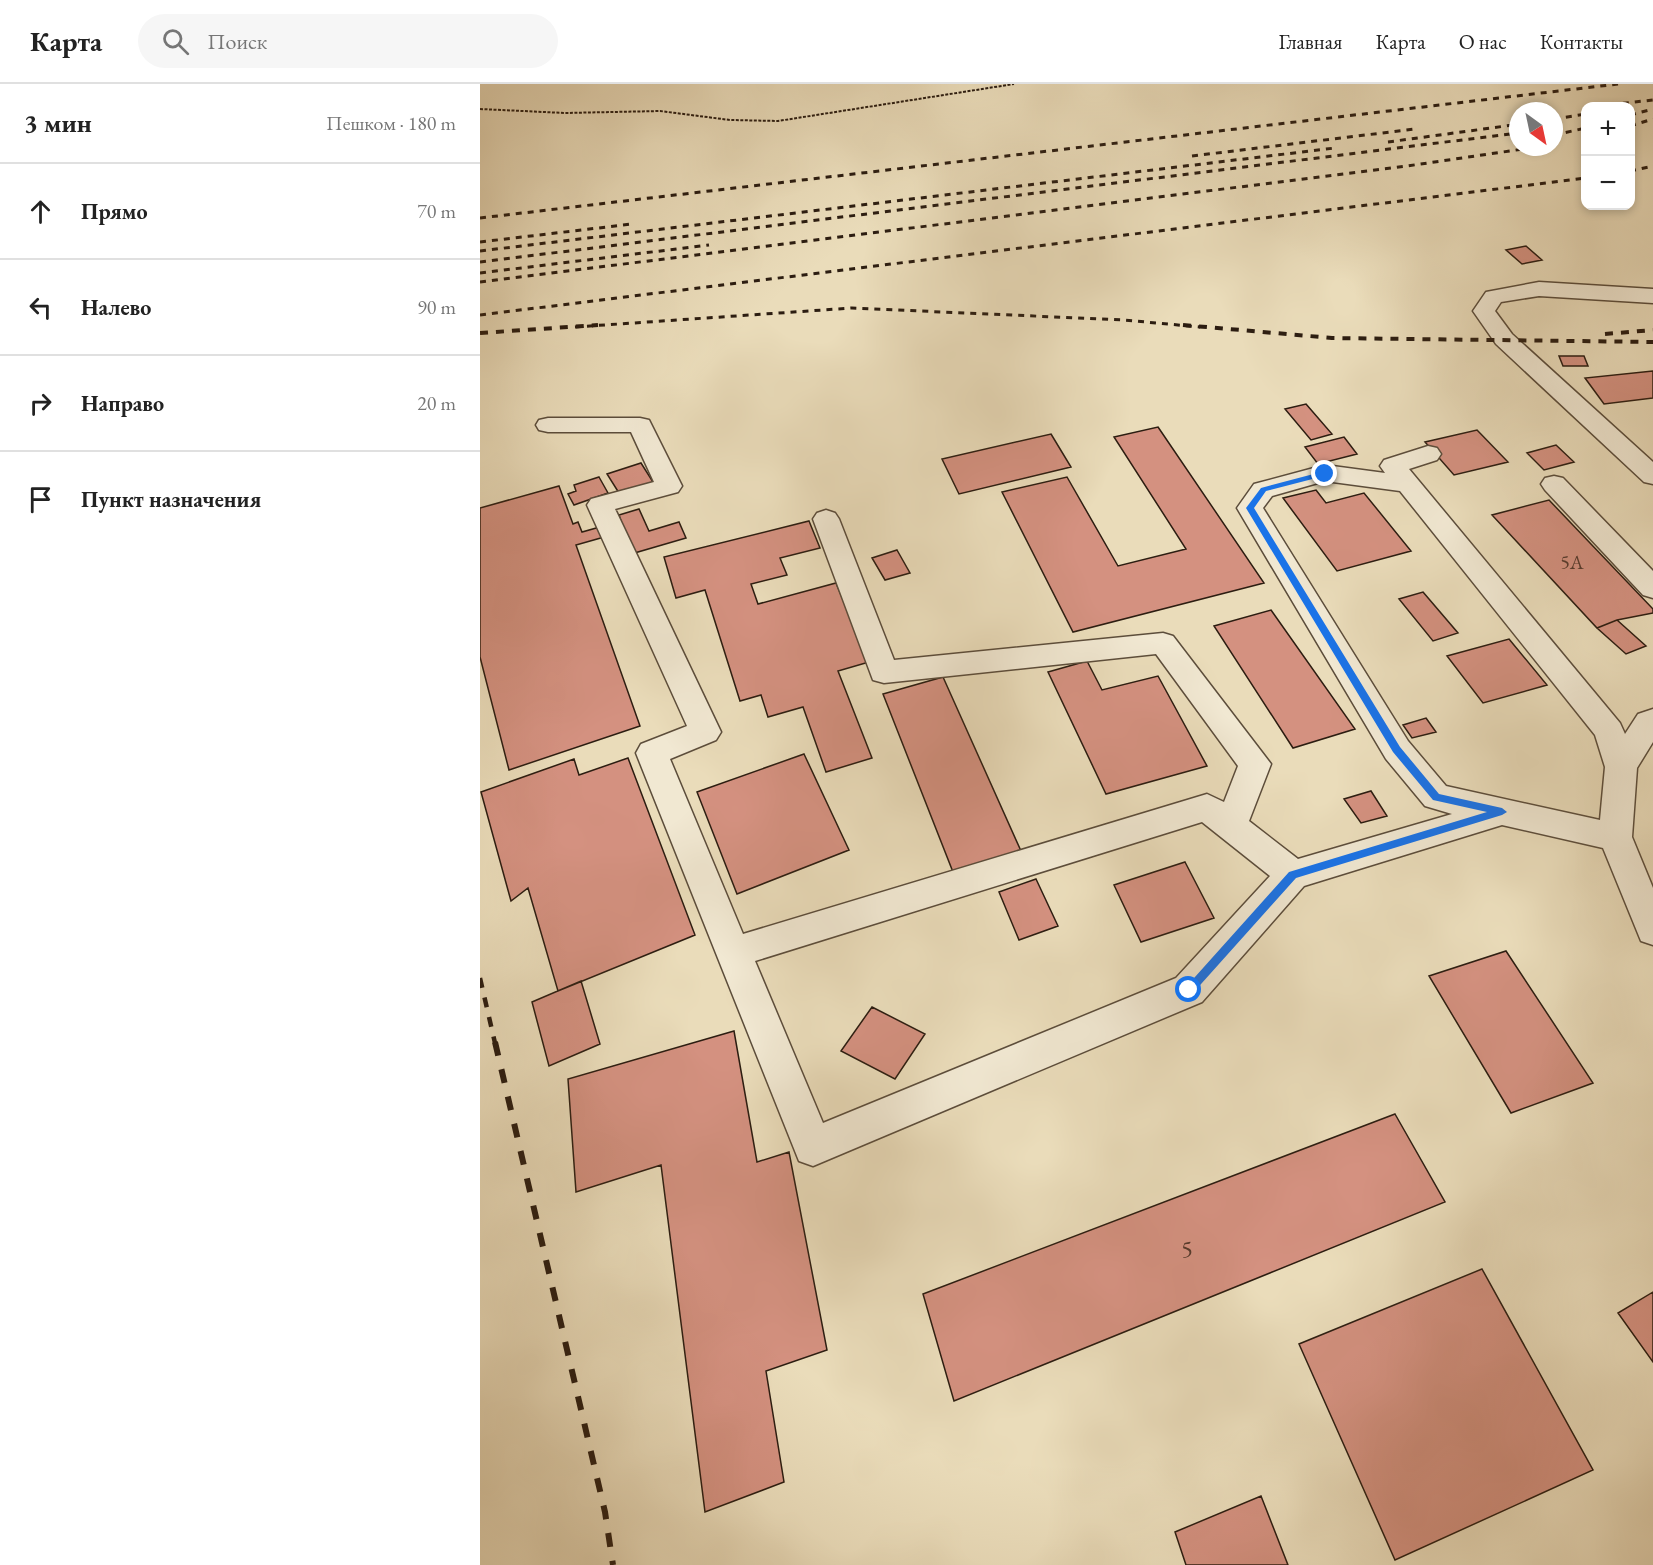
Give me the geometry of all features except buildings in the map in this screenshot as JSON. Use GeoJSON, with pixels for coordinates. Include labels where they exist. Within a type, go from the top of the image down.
{"type":"FeatureCollection","features":[{"type":"Feature","properties":{"kind":"street"},"geometry":{"type":"LineString","coordinates":[[1653,296],[1539,289],[1494,297],[1484,311],[1504,339],[1653,476]]}},
{"type":"Feature","properties":{"kind":"street"},"geometry":{"type":"LineString","coordinates":[[548,425],[640,425],[669,486],[600,505],[705,732],[652,753],[813,1147],[1189,990],[1293,875],[1502,812]]}},
{"type":"Feature","properties":{"kind":"street"},"geometry":{"type":"LineString","coordinates":[[1428,454],[1393,466],[1609,731],[1621,767],[1615,837],[1653,930]]}},
{"type":"Feature","properties":{"kind":"street"},"geometry":{"type":"LineString","coordinates":[[1407,484],[1325,474],[1263,490],[1250,508],[1397,750],[1436,797],[1615,837]]}},
{"type":"Feature","properties":{"kind":"street"},"geometry":{"type":"LineString","coordinates":[[1554,483],[1653,588]]}},
{"type":"Feature","properties":{"kind":"street"},"geometry":{"type":"LineString","coordinates":[[826,519],[884,672],[1164,643],[1256,764],[1230,825]]}},
{"type":"Feature","properties":{"kind":"street"},"geometry":{"type":"LineString","coordinates":[[1621,767],[1649,722],[1653,721]]}},
{"type":"Feature","properties":{"kind":"street"},"geometry":{"type":"LineString","coordinates":[[734,952],[1207,807],[1293,875]]}},
{"type":"Feature","properties":{"kind":"path"},"geometry":{"type":"LineString","coordinates":[[480,109],[565,113],[660,111],[730,120],[778,120],[1014,84]]}},
{"type":"Feature","properties":{"kind":"railway"},"geometry":{"type":"LineString","coordinates":[[480,218],[1618,84]]}},
{"type":"Feature","properties":{"kind":"railway"},"geometry":{"type":"LineString","coordinates":[[1635,102],[1653,100]]}},
{"type":"Feature","properties":{"kind":"railway"},"geometry":{"type":"LineString","coordinates":[[1635,114],[1653,109]]}},
{"type":"Feature","properties":{"kind":"railway"},"geometry":{"type":"LineString","coordinates":[[1563,118],[1581,115]]}},
{"type":"Feature","properties":{"kind":"railway"},"geometry":{"type":"LineString","coordinates":[[1635,124],[1653,119]]}},
{"type":"Feature","properties":{"kind":"railway"},"geometry":{"type":"LineString","coordinates":[[1388,142],[1509,126]]}},
{"type":"Feature","properties":{"kind":"railway"},"geometry":{"type":"LineString","coordinates":[[1192,156],[1415,129]]}},
{"type":"Feature","properties":{"kind":"railway"},"geometry":{"type":"LineString","coordinates":[[1563,133],[1581,129]]}},
{"type":"Feature","properties":{"kind":"railway"},"geometry":{"type":"LineString","coordinates":[[480,262],[1509,134]]}},
{"type":"Feature","properties":{"kind":"railway"},"geometry":{"type":"LineString","coordinates":[[480,251],[1335,148]]}},
{"type":"Feature","properties":{"kind":"railway"},"geometry":{"type":"LineString","coordinates":[[480,282],[1407,166],[1509,151]]}},
{"type":"Feature","properties":{"kind":"railway"},"geometry":{"type":"LineString","coordinates":[[1635,170],[1653,166]]}},
{"type":"Feature","properties":{"kind":"railway"},"geometry":{"type":"LineString","coordinates":[[480,315],[1581,179]]}},
{"type":"Feature","properties":{"kind":"railway"},"geometry":{"type":"LineString","coordinates":[[480,242],[632,224]]}},
{"type":"Feature","properties":{"kind":"railway"},"geometry":{"type":"LineString","coordinates":[[480,273],[709,245]]}},
{"type":"Feature","properties":{"kind":"railway"},"geometry":{"type":"LineString","coordinates":[[575,327],[852,308],[1124,320],[1200,327]]}},
{"type":"Feature","properties":{"kind":"railway"},"geometry":{"type":"LineString","coordinates":[[480,333],[598,325]]}},
{"type":"Feature","properties":{"kind":"railway"},"geometry":{"type":"LineString","coordinates":[[1183,325],[1332,338],[1653,342]]}},
{"type":"Feature","properties":{"kind":"railway"},"geometry":{"type":"LineString","coordinates":[[1605,334],[1653,330]]}},
{"type":"Feature","properties":{"kind":"railway"},"geometry":{"type":"LineString","coordinates":[[480,978],[495,1043]]}},
{"type":"Feature","properties":{"kind":"railway"},"geometry":{"type":"LineString","coordinates":[[495,1042],[605,1512],[613,1565]]}},
{"type":"Feature","properties":{"kind":"route"},"geometry":{"type":"LineString","coordinates":[[1189,990],[1293,875],[1502,812],[1436,797],[1397,750],[1250,508],[1263,490],[1325,474]]}}]}
